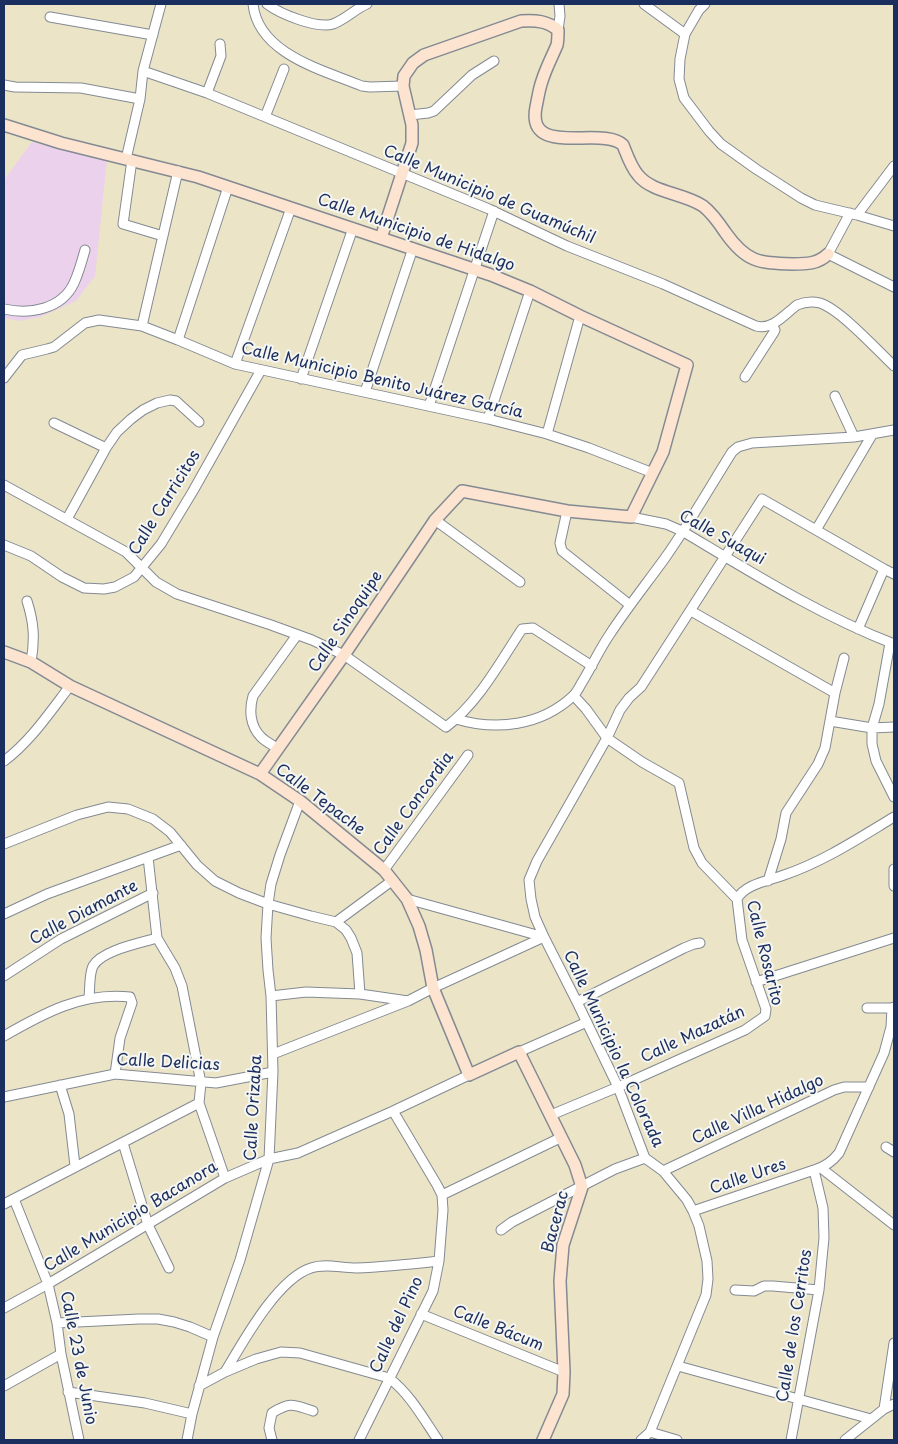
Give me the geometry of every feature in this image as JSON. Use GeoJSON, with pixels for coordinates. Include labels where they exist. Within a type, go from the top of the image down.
{"type":"FeatureCollection","features":[{"type":"Feature","properties":{"kind":"street"},"geometry":{"type":"LineString","coordinates":[[161,4],[144,71],[129,159],[123,224],[163,236]]}},
{"type":"Feature","properties":{"kind":"street"},"geometry":{"type":"LineString","coordinates":[[253,4],[256,20],[260,26],[281,49],[293,57],[362,86],[403,86]]}},
{"type":"Feature","properties":{"kind":"street"},"geometry":{"type":"LineString","coordinates":[[267,4],[293,17],[325,25],[336,23],[354,10],[368,4]]}},
{"type":"Feature","properties":{"kind":"street"},"geometry":{"type":"LineString","coordinates":[[559,4],[558,44],[541,82],[535,113],[538,129],[543,133],[566,138],[612,139],[620,141],[634,170],[639,176],[651,185],[684,196],[705,208],[714,216],[737,249],[753,259],[776,263],[817,262],[828,254],[854,214],[894,166]]}},
{"type":"Feature","properties":{"kind":"street"},"geometry":{"type":"LineString","coordinates":[[644,4],[685,34]]}},
{"type":"Feature","properties":{"kind":"street"},"geometry":{"type":"LineString","coordinates":[[704,4],[685,34],[680,59],[680,79],[684,98],[709,131],[721,144],[786,190],[815,204],[894,226]]}},
{"type":"Feature","properties":{"kind":"street"},"geometry":{"type":"LineString","coordinates":[[50,17],[152,35]]}},
{"type":"Feature","properties":{"kind":"street"},"geometry":{"type":"LineString","coordinates":[[381,238],[412,143],[413,135],[410,115],[403,86],[407,70],[418,58],[424,55],[521,21],[532,20],[551,24],[558,30]]}},
{"type":"Feature","properties":{"kind":"street"},"geometry":{"type":"LineString","coordinates":[[207,93],[220,56],[220,44]]}},
{"type":"Feature","properties":{"kind":"street"},"geometry":{"type":"LineString","coordinates":[[410,115],[434,111],[468,79],[494,61]]}},
{"type":"Feature","properties":{"kind":"street"},"geometry":{"type":"LineString","coordinates":[[266,117],[284,69]]}},
{"type":"Feature","properties":{"kind":"street","name":"Calle Municipio de Guamúchil"},"geometry":{"type":"LineString","coordinates":[[144,71],[207,93],[494,211],[567,246],[656,281],[756,326],[762,328],[772,325]]}},
{"type":"Feature","properties":{"kind":"street"},"geometry":{"type":"LineString","coordinates":[[4,85],[15,87],[81,88],[140,99]]}},
{"type":"Feature","properties":{"kind":"street","name":"Calle Municipio de Hidalgo"},"geometry":{"type":"LineString","coordinates":[[4,125],[61,143],[129,159],[228,187],[474,269],[530,291],[687,365],[667,439],[653,473]]}},
{"type":"Feature","properties":{"kind":"street"},"geometry":{"type":"LineString","coordinates":[[142,326],[178,172]]}},
{"type":"Feature","properties":{"kind":"street"},"geometry":{"type":"LineString","coordinates":[[178,340],[228,187]]}},
{"type":"Feature","properties":{"kind":"street"},"geometry":{"type":"LineString","coordinates":[[235,364],[291,208]]}},
{"type":"Feature","properties":{"kind":"street"},"geometry":{"type":"LineString","coordinates":[[429,406],[494,211]]}},
{"type":"Feature","properties":{"kind":"street"},"geometry":{"type":"LineString","coordinates":[[301,379],[353,228]]}},
{"type":"Feature","properties":{"kind":"street"},"geometry":{"type":"LineString","coordinates":[[365,392],[413,248]]}},
{"type":"Feature","properties":{"kind":"street"},"geometry":{"type":"LineString","coordinates":[[4,310],[37,311],[60,300],[69,292],[74,283],[85,250]]}},
{"type":"Feature","properties":{"kind":"street"},"geometry":{"type":"LineString","coordinates":[[828,254],[894,287]]}},
{"type":"Feature","properties":{"kind":"street"},"geometry":{"type":"LineString","coordinates":[[488,419],[530,291]]}},
{"type":"Feature","properties":{"kind":"street"},"geometry":{"type":"LineString","coordinates":[[745,377],[774,332],[775,330],[772,325],[797,305],[805,302],[818,302],[842,316],[894,366]]}},
{"type":"Feature","properties":{"kind":"street"},"geometry":{"type":"LineString","coordinates":[[547,434],[580,316]]}},
{"type":"Feature","properties":{"kind":"street","name":"Calle Municipio Benito Juárez García"},"geometry":{"type":"LineString","coordinates":[[4,378],[22,355],[54,346],[85,324],[99,320],[142,326],[235,364],[488,419],[547,434],[653,473]]}},
{"type":"Feature","properties":{"kind":"street","name":"Calle Carricitos"},"geometry":{"type":"LineString","coordinates":[[4,545],[31,556],[62,577],[84,588],[104,589],[115,587],[134,577],[161,544],[193,491],[260,370]]}},
{"type":"Feature","properties":{"kind":"street"},"geometry":{"type":"LineString","coordinates":[[834,396],[854,437]]}},
{"type":"Feature","properties":{"kind":"street"},"geometry":{"type":"LineString","coordinates":[[67,519],[106,448],[117,432],[143,410],[164,401],[176,401],[199,422]]}},
{"type":"Feature","properties":{"kind":"street"},"geometry":{"type":"LineString","coordinates":[[54,423],[106,448]]}},
{"type":"Feature","properties":{"kind":"street"},"geometry":{"type":"LineString","coordinates":[[456,719],[473,724],[521,724],[537,719],[574,696],[608,636],[666,557],[732,452],[738,447],[752,443],[854,437],[894,430]]}},
{"type":"Feature","properties":{"kind":"street"},"geometry":{"type":"LineString","coordinates":[[872,435],[816,530],[894,574]]}},
{"type":"Feature","properties":{"kind":"street"},"geometry":{"type":"LineString","coordinates":[[631,517],[653,473]]}},
{"type":"Feature","properties":{"kind":"street"},"geometry":{"type":"LineString","coordinates":[[4,485],[126,552],[156,582],[177,594],[297,635],[344,655]]}},
{"type":"Feature","properties":{"kind":"street","name":"Calle Suaqui"},"geometry":{"type":"LineString","coordinates":[[462,492],[567,510],[631,517],[666,524],[682,531],[798,600],[892,644]]}},
{"type":"Feature","properties":{"kind":"street","name":"Calle Sinoquipe"},"geometry":{"type":"LineString","coordinates":[[260,774],[344,655],[435,520],[462,492]]}},
{"type":"Feature","properties":{"kind":"street","name":"Calle Municipio la Colorada"},"geometry":{"type":"LineString","coordinates":[[641,1440],[650,1432],[706,1296],[708,1279],[707,1261],[699,1226],[687,1200],[663,1171],[645,1158],[618,1087],[544,937],[531,899],[529,880],[537,861],[607,738],[620,710],[641,687],[762,499],[816,530]]}},
{"type":"Feature","properties":{"kind":"street"},"geometry":{"type":"LineString","coordinates":[[567,510],[560,544],[562,551],[630,605]]}},
{"type":"Feature","properties":{"kind":"street"},"geometry":{"type":"LineString","coordinates":[[435,520],[520,582]]}},
{"type":"Feature","properties":{"kind":"street"},"geometry":{"type":"LineString","coordinates":[[858,629],[884,569]]}},
{"type":"Feature","properties":{"kind":"street"},"geometry":{"type":"LineString","coordinates":[[27,601],[32,616],[34,645],[31,662]]}},
{"type":"Feature","properties":{"kind":"street"},"geometry":{"type":"LineString","coordinates":[[691,611],[834,694]]}},
{"type":"Feature","properties":{"kind":"street","name":"Calle Concordia"},"geometry":{"type":"LineString","coordinates":[[344,655],[446,727],[456,719],[478,694],[522,629],[532,628],[592,666]]}},
{"type":"Feature","properties":{"kind":"street"},"geometry":{"type":"LineString","coordinates":[[278,749],[262,738],[255,729],[250,706],[253,696],[297,635]]}},
{"type":"Feature","properties":{"kind":"street"},"geometry":{"type":"LineString","coordinates":[[892,644],[872,728],[872,744],[876,761],[894,796]]}},
{"type":"Feature","properties":{"kind":"street","name":"Calle Tepache"},"geometry":{"type":"LineString","coordinates":[[4,652],[31,662],[70,686],[260,774],[300,801],[384,870],[406,898],[419,926],[426,950],[433,988],[469,1075]]}},
{"type":"Feature","properties":{"kind":"street"},"geometry":{"type":"LineString","coordinates":[[768,881],[781,839],[786,813],[818,764],[825,748],[834,694],[844,658]]}},
{"type":"Feature","properties":{"kind":"street"},"geometry":{"type":"LineString","coordinates":[[4,761],[31,735],[70,686]]}},
{"type":"Feature","properties":{"kind":"street","name":"Calle Rosarito"},"geometry":{"type":"LineString","coordinates":[[574,696],[607,738],[642,762],[679,783],[694,848],[702,862],[737,899],[742,940],[766,1008],[765,1016]]}},
{"type":"Feature","properties":{"kind":"street"},"geometry":{"type":"LineString","coordinates":[[830,721],[872,728],[894,727]]}},
{"type":"Feature","properties":{"kind":"street","name":"Calle Concordia"},"geometry":{"type":"LineString","coordinates":[[384,870],[468,755]]}},
{"type":"Feature","properties":{"kind":"street","name":"Calle Orizaba"},"geometry":{"type":"LineString","coordinates":[[187,1440],[199,1386],[213,1337],[240,1260],[269,1159],[273,1054],[266,938],[268,904],[271,884],[280,855],[300,801]]}},
{"type":"Feature","properties":{"kind":"street"},"geometry":{"type":"LineString","coordinates":[[4,844],[77,815],[108,807],[128,809],[153,819],[170,832],[197,864],[215,881],[268,904],[336,922],[346,930],[358,953],[360,994]]}},
{"type":"Feature","properties":{"kind":"street"},"geometry":{"type":"LineString","coordinates":[[737,899],[748,888],[815,862],[894,817]]}},
{"type":"Feature","properties":{"kind":"street"},"geometry":{"type":"LineString","coordinates":[[4,914],[47,894],[181,845]]}},
{"type":"Feature","properties":{"kind":"street"},"geometry":{"type":"LineString","coordinates":[[148,857],[158,938],[175,968],[182,986],[201,1082],[199,1103],[225,1178]]}},
{"type":"Feature","properties":{"kind":"street"},"geometry":{"type":"LineString","coordinates":[[894,869],[894,886]]}},
{"type":"Feature","properties":{"kind":"street","name":"Calle Concordia"},"geometry":{"type":"LineString","coordinates":[[336,922],[393,880]]}},
{"type":"Feature","properties":{"kind":"street","name":"Calle Diamante"},"geometry":{"type":"LineString","coordinates":[[4,976],[61,939],[153,894]]}},
{"type":"Feature","properties":{"kind":"street","name":"Calle Municipio la Colorada"},"geometry":{"type":"LineString","coordinates":[[406,898],[544,937]]}},
{"type":"Feature","properties":{"kind":"street"},"geometry":{"type":"LineString","coordinates":[[273,1054],[408,1001],[544,937]]}},
{"type":"Feature","properties":{"kind":"street"},"geometry":{"type":"LineString","coordinates":[[89,998],[92,968],[97,961],[103,956],[123,948],[158,938]]}},
{"type":"Feature","properties":{"kind":"street"},"geometry":{"type":"LineString","coordinates":[[756,982],[894,938]]}},
{"type":"Feature","properties":{"kind":"street"},"geometry":{"type":"LineString","coordinates":[[577,1002],[684,948],[700,943]]}},
{"type":"Feature","properties":{"kind":"street"},"geometry":{"type":"LineString","coordinates":[[271,996],[306,992],[360,994],[408,1001]]}},
{"type":"Feature","properties":{"kind":"street"},"geometry":{"type":"LineString","coordinates":[[4,1036],[50,1010],[89,998],[130,997],[132,1003],[120,1038],[115,1074]]}},
{"type":"Feature","properties":{"kind":"street"},"geometry":{"type":"LineString","coordinates":[[866,1008],[893,1008],[891,1027],[884,1053],[839,1154],[832,1162],[817,1169],[894,1225]]}},
{"type":"Feature","properties":{"kind":"street","name":"Calle Mazatán"},"geometry":{"type":"LineString","coordinates":[[551,1115],[745,1030],[765,1016]]}},
{"type":"Feature","properties":{"kind":"street"},"geometry":{"type":"LineString","coordinates":[[469,1075],[586,1022]]}},
{"type":"Feature","properties":{"kind":"street","name":"Bacerac"},"geometry":{"type":"LineString","coordinates":[[519,1052],[575,1165],[582,1188],[563,1245],[560,1281],[564,1372],[563,1394],[543,1440]]}},
{"type":"Feature","properties":{"kind":"street","name":"Calle Delicias"},"geometry":{"type":"LineString","coordinates":[[4,1097],[115,1074],[216,1083],[273,1072]]}},
{"type":"Feature","properties":{"kind":"street","name":"Calle Municipio Bacanora"},"geometry":{"type":"LineString","coordinates":[[4,1308],[48,1284],[225,1178],[269,1159],[298,1153],[469,1075]]}},
{"type":"Feature","properties":{"kind":"street"},"geometry":{"type":"LineString","coordinates":[[60,1085],[69,1114],[74,1166]]}},
{"type":"Feature","properties":{"kind":"street","name":"Calle Villa Hidalgo"},"geometry":{"type":"LineString","coordinates":[[663,1171],[834,1090],[844,1087],[869,1087]]}},
{"type":"Feature","properties":{"kind":"street"},"geometry":{"type":"LineString","coordinates":[[4,1204],[74,1166],[199,1103]]}},
{"type":"Feature","properties":{"kind":"street","name":"Calle del Pino"},"geometry":{"type":"LineString","coordinates":[[359,1440],[433,1291],[439,1261],[443,1210],[442,1195],[393,1111]]}},
{"type":"Feature","properties":{"kind":"street"},"geometry":{"type":"LineString","coordinates":[[442,1195],[562,1137]]}},
{"type":"Feature","properties":{"kind":"street"},"geometry":{"type":"LineString","coordinates":[[123,1142],[148,1225],[169,1268]]}},
{"type":"Feature","properties":{"kind":"street"},"geometry":{"type":"LineString","coordinates":[[501,1230],[512,1222],[615,1170],[645,1158]]}},
{"type":"Feature","properties":{"kind":"street","name":"Calle Ures"},"geometry":{"type":"LineString","coordinates":[[693,1211],[817,1169]]}},
{"type":"Feature","properties":{"kind":"street","name":"Calle de los Cerritos"},"geometry":{"type":"LineString","coordinates":[[791,1440],[819,1290],[824,1238],[823,1208],[817,1169]]}},
{"type":"Feature","properties":{"kind":"street","name":"Calle 23 de Junio"},"geometry":{"type":"LineString","coordinates":[[14,1199],[48,1284],[79,1440]]}},
{"type":"Feature","properties":{"kind":"street"},"geometry":{"type":"LineString","coordinates":[[225,1372],[273,1297],[300,1272],[323,1265],[348,1268],[378,1267],[439,1261]]}},
{"type":"Feature","properties":{"kind":"street"},"geometry":{"type":"LineString","coordinates":[[735,1290],[754,1291],[764,1286],[773,1286],[819,1290]]}},
{"type":"Feature","properties":{"kind":"street","name":"Calle Bácum"},"geometry":{"type":"LineString","coordinates":[[421,1314],[564,1372]]}},
{"type":"Feature","properties":{"kind":"street"},"geometry":{"type":"LineString","coordinates":[[57,1323],[158,1319],[190,1327],[213,1337]]}},
{"type":"Feature","properties":{"kind":"street"},"geometry":{"type":"LineString","coordinates":[[884,1409],[894,1343]]}},
{"type":"Feature","properties":{"kind":"street"},"geometry":{"type":"LineString","coordinates":[[199,1386],[225,1372],[256,1359],[281,1352],[300,1353],[389,1378],[401,1387],[438,1440]]}},
{"type":"Feature","properties":{"kind":"street"},"geometry":{"type":"LineString","coordinates":[[4,1386],[61,1354]]}},
{"type":"Feature","properties":{"kind":"street"},"geometry":{"type":"LineString","coordinates":[[678,1366],[871,1419]]}},
{"type":"Feature","properties":{"kind":"street"},"geometry":{"type":"LineString","coordinates":[[68,1392],[145,1403],[192,1414]]}},
{"type":"Feature","properties":{"kind":"street"},"geometry":{"type":"LineString","coordinates":[[272,1440],[269,1428],[272,1413],[283,1406],[293,1404],[313,1411]]}},
{"type":"Feature","properties":{"kind":"street"},"geometry":{"type":"LineString","coordinates":[[853,1438],[871,1419],[894,1404]]}},
{"type":"Feature","properties":{"kind":"street"},"geometry":{"type":"LineString","coordinates":[[650,1432],[677,1440]]}},
{"type":"Feature","properties":{"kind":"shaded area"},"geometry":{"type":"Polygon","coordinates":[[[32,142],[107,160],[95,276],[76,301],[40,317],[19,321],[4,318],[4,180],[32,142]]]}}]}
